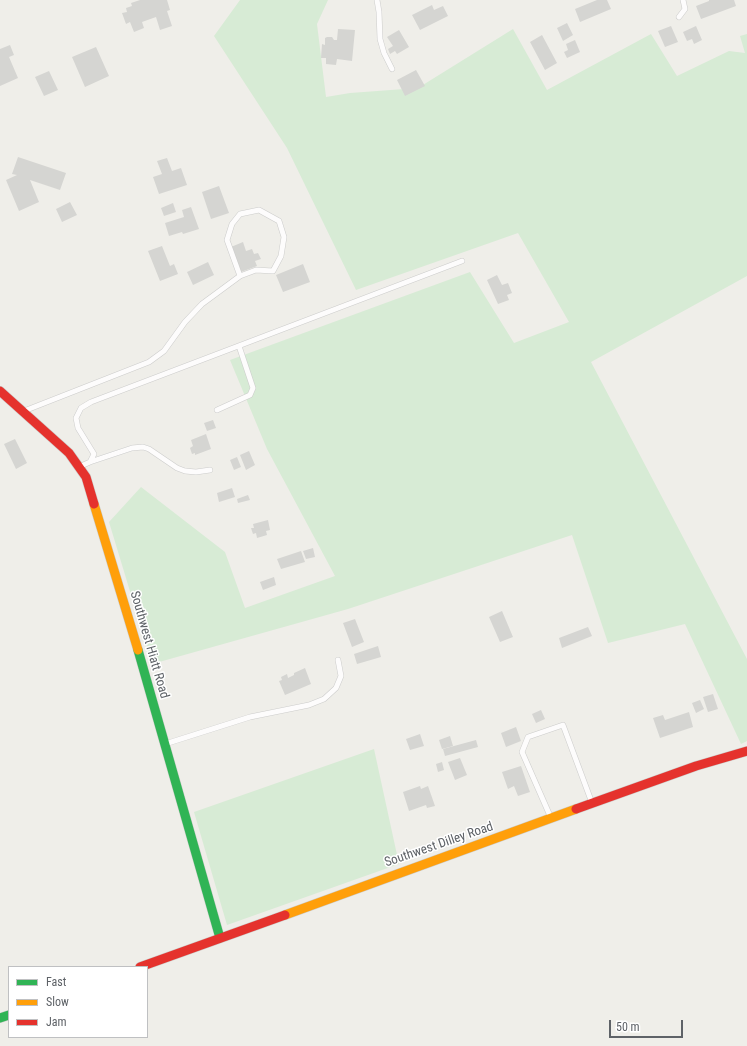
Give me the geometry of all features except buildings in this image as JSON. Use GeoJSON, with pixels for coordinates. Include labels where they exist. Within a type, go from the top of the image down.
{"type":"FeatureCollection","features":[{"type":"Feature","properties":{"kind":"street","name":"Southwest Hiatt Road"},"geometry":{"type":"LineString","coordinates":[[0,391],[69,453],[80,466],[86,477],[220,938]]}},
{"type":"Feature","properties":{"kind":"street","name":"Southwest Dilley Road"},"geometry":{"type":"LineString","coordinates":[[143,966],[696,766],[747,751]]}},
{"type":"Feature","properties":{"kind":"lane"},"geometry":{"type":"LineString","coordinates":[[377,0],[380,39],[392,69]]}},
{"type":"Feature","properties":{"kind":"lane"},"geometry":{"type":"LineString","coordinates":[[679,17],[685,9],[683,0]]}},
{"type":"Feature","properties":{"kind":"lane"},"geometry":{"type":"LineString","coordinates":[[23,412],[149,362],[164,351],[184,322],[202,304],[240,276],[256,270],[273,271],[281,256],[284,237],[279,221],[260,210],[240,214],[232,224],[226,240],[240,276]]}},
{"type":"Feature","properties":{"kind":"lane"},"geometry":{"type":"LineString","coordinates":[[90,462],[94,454],[78,428],[76,418],[81,408],[91,402],[462,261]]}},
{"type":"Feature","properties":{"kind":"lane"},"geometry":{"type":"LineString","coordinates":[[217,410],[250,395],[253,388],[239,346]]}},
{"type":"Feature","properties":{"kind":"lane"},"geometry":{"type":"LineString","coordinates":[[80,466],[132,448],[143,447],[149,449],[176,468],[196,472],[210,470]]}},
{"type":"Feature","properties":{"kind":"lane"},"geometry":{"type":"LineString","coordinates":[[164,744],[250,717],[309,705],[324,699],[336,688],[341,676],[338,660]]}},
{"type":"Feature","properties":{"kind":"lane"},"geometry":{"type":"LineString","coordinates":[[551,819],[522,752],[528,737],[563,725],[593,804]]}},
{"type":"Feature","properties":{"kind":"green space"},"geometry":{"type":"Polygon","coordinates":[[[240,0],[328,0],[317,24],[326,97],[350,93],[418,88],[513,29],[547,90],[651,34],[677,76],[729,51],[745,53],[740,36],[747,34],[747,276],[591,362],[747,659],[747,741],[741,744],[685,624],[608,643],[572,535],[348,609],[152,664],[109,522],[141,487],[225,552],[245,608],[335,576],[267,449],[230,360],[470,272],[514,343],[569,322],[518,233],[356,290],[287,148],[214,36],[240,0]]]}},
{"type":"Feature","properties":{"kind":"green space"},"geometry":{"type":"Polygon","coordinates":[[[374,749],[399,864],[227,925],[194,812],[374,749]]]}},
{"type":"Feature","properties":{"kind":"traffic: fast"},"geometry":{"type":"LineString","coordinates":[[138,650],[220,938]]}},
{"type":"Feature","properties":{"kind":"traffic: fast"},"geometry":{"type":"LineString","coordinates":[[0,1018],[8,1015]]}},
{"type":"Feature","properties":{"kind":"traffic: slow"},"geometry":{"type":"LineString","coordinates":[[94,504],[138,650]]}},
{"type":"Feature","properties":{"kind":"traffic: slow"},"geometry":{"type":"LineString","coordinates":[[285,915],[576,809]]}},
{"type":"Feature","properties":{"kind":"traffic: jam"},"geometry":{"type":"LineString","coordinates":[[0,391],[69,453],[86,477],[94,504]]}},
{"type":"Feature","properties":{"kind":"traffic: jam"},"geometry":{"type":"LineString","coordinates":[[576,809],[696,766],[747,751]]}},
{"type":"Feature","properties":{"kind":"traffic: jam"},"geometry":{"type":"LineString","coordinates":[[143,966],[285,915]]}}]}
